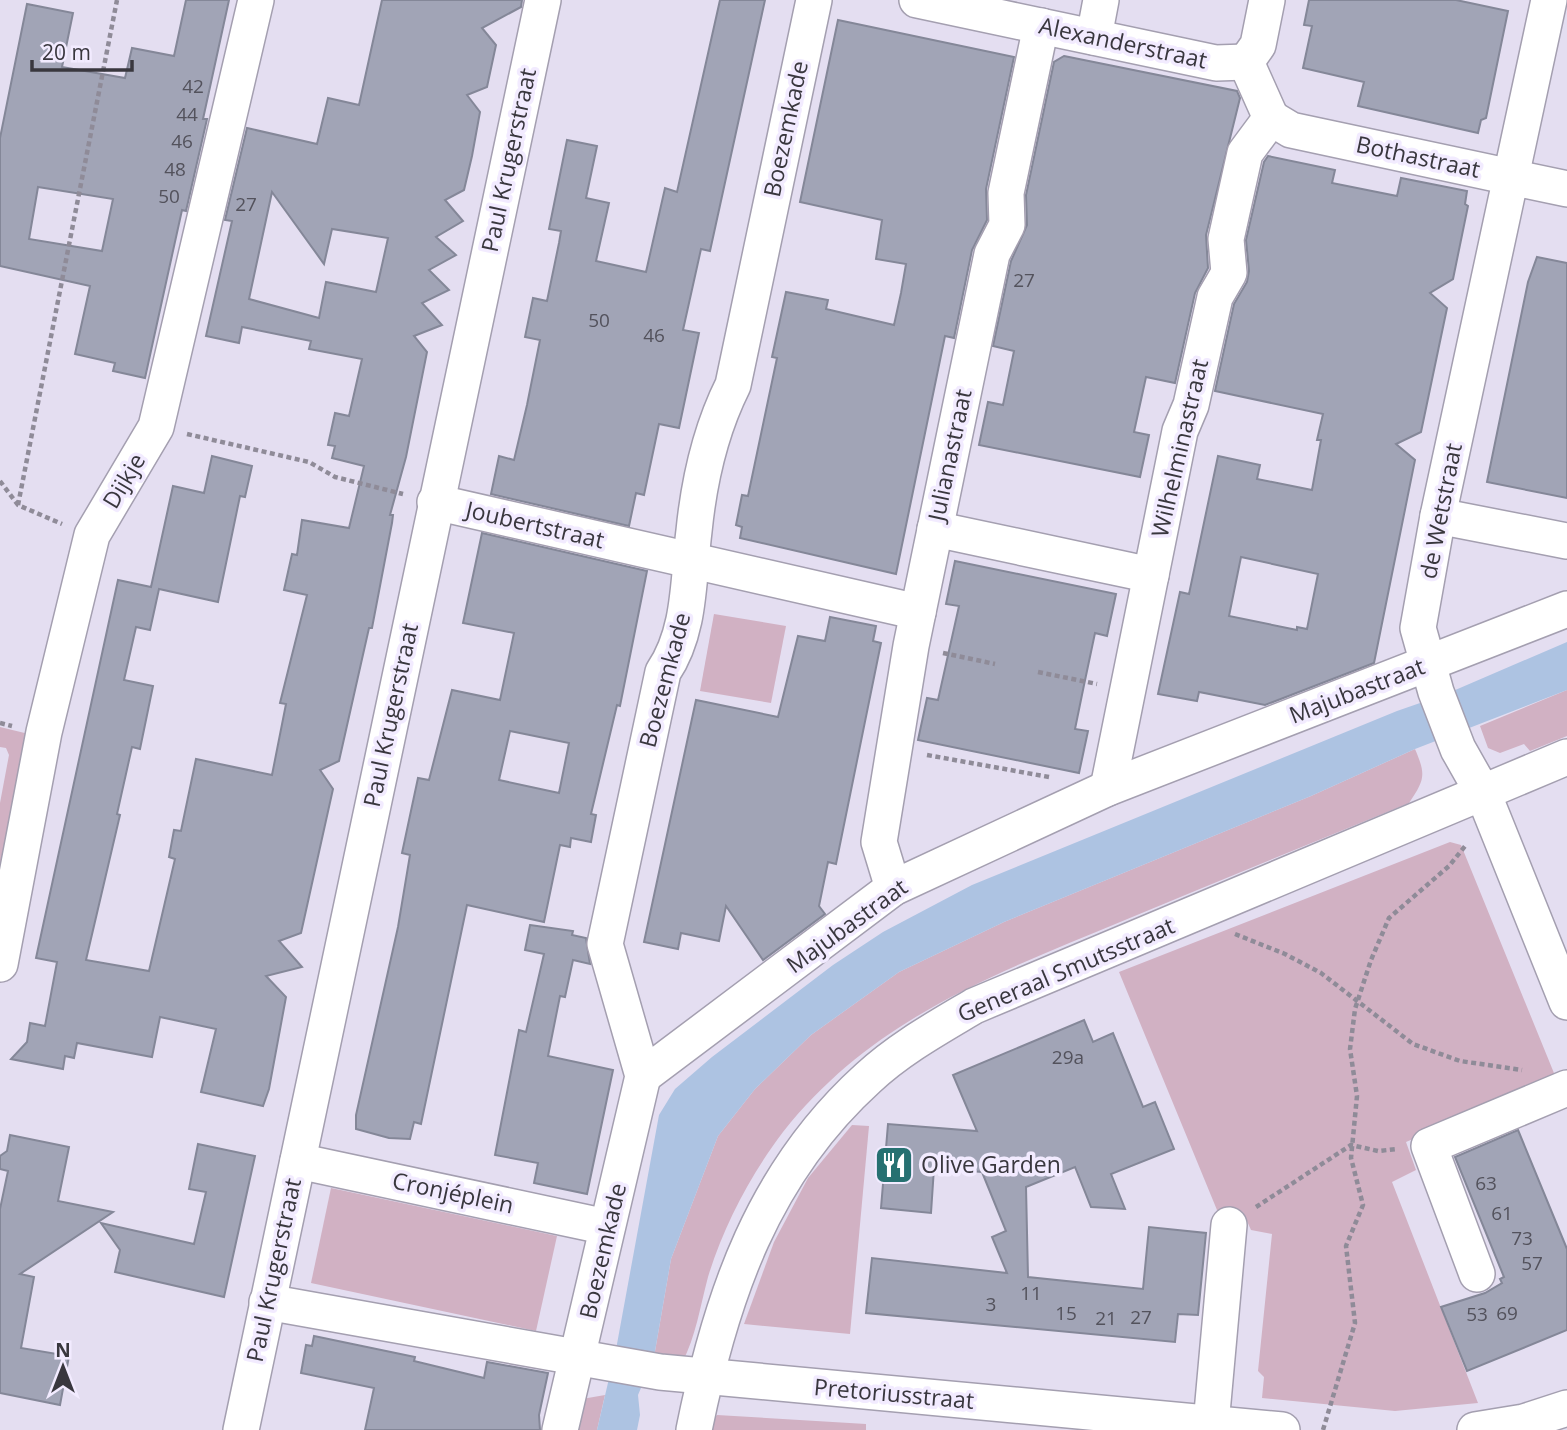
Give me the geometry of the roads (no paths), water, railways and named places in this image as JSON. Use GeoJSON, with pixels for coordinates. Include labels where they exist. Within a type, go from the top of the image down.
{"type":"FeatureCollection","features":[{"type":"Feature","properties":{"kind":"street","name":"Dijkje"},"geometry":{"type":"LineString","coordinates":[[0,964],[44,732],[92,536],[156,427],[256,0]]}},
{"type":"Feature","properties":{"kind":"street","name":"Paul Krugerstraat"},"geometry":{"type":"LineString","coordinates":[[241,1430],[543,0]]}},
{"type":"Feature","properties":{"kind":"street","name":"Boezemkade"},"geometry":{"type":"LineString","coordinates":[[560,1430],[589,1361],[607,1227],[643,1076],[606,944],[613,899],[663,672],[676,653],[693,561],[694,531],[715,421],[733,385],[814,0]]}},
{"type":"Feature","properties":{"kind":"street","name":"Alexanderstraat"},"geometry":{"type":"LineString","coordinates":[[917,0],[1216,63],[1246,62]]}},
{"type":"Feature","properties":{"kind":"street"},"geometry":{"type":"LineString","coordinates":[[1094,37],[1101,0]]}},
{"type":"Feature","properties":{"kind":"street"},"geometry":{"type":"LineString","coordinates":[[1267,0],[1258,45],[1246,62],[1271,118]]}},
{"type":"Feature","properties":{"kind":"street","name":"de Wetstraat"},"geometry":{"type":"LineString","coordinates":[[1549,0],[1438,516],[1418,628],[1431,678],[1458,749],[1487,803],[1567,1002]]}},
{"type":"Feature","properties":{"kind":"street","name":"Julianastraat"},"geometry":{"type":"LineString","coordinates":[[893,888],[879,842],[911,646],[992,254],[1007,225],[1006,193],[1041,26]]}},
{"type":"Feature","properties":{"kind":"street","name":"Bothastraat"},"geometry":{"type":"LineString","coordinates":[[1271,118],[1291,130],[1567,189]]}},
{"type":"Feature","properties":{"kind":"street","name":"Wilhelminastraat"},"geometry":{"type":"LineString","coordinates":[[1108,788],[1180,430],[1191,405],[1215,297],[1229,273],[1226,239],[1245,153],[1271,118]]}},
{"type":"Feature","properties":{"kind":"street","name":"Joubertstraat"},"geometry":{"type":"LineString","coordinates":[[435,502],[918,612]]}},
{"type":"Feature","properties":{"kind":"street"},"geometry":{"type":"LineString","coordinates":[[1438,516],[1567,541]]}},
{"type":"Feature","properties":{"kind":"street"},"geometry":{"type":"LineString","coordinates":[[935,529],[1151,575]]}},
{"type":"Feature","properties":{"kind":"street","name":"Majubastraat"},"geometry":{"type":"LineString","coordinates":[[643,1076],[893,888],[1108,788],[1431,678],[1567,609]]}},
{"type":"Feature","properties":{"kind":"street","name":"Generaal Smutsstraat"},"geometry":{"type":"LineString","coordinates":[[694,1430],[705,1377],[734,1281],[766,1205],[808,1142],[867,1078],[918,1039],[974,1006],[1204,910],[1487,803],[1567,757]]}},
{"type":"Feature","properties":{"kind":"street"},"geometry":{"type":"LineString","coordinates":[[1477,1274],[1429,1146],[1561,1090]]}},
{"type":"Feature","properties":{"kind":"street","name":"Cronjéplein"},"geometry":{"type":"LineString","coordinates":[[298,1161],[607,1227]]}},
{"type":"Feature","properties":{"kind":"street"},"geometry":{"type":"LineString","coordinates":[[1211,1424],[1229,1224]]}},
{"type":"Feature","properties":{"kind":"street"},"geometry":{"type":"LineString","coordinates":[[267,1301],[589,1361]]}},
{"type":"Feature","properties":{"kind":"street","name":"Pretoriusstraat"},"geometry":{"type":"LineString","coordinates":[[589,1361],[1006,1417],[1211,1424],[1282,1430]]}},
{"type":"Feature","properties":{"kind":"street"},"geometry":{"type":"LineString","coordinates":[[1475,1430],[1524,1422],[1567,1408]]}},
{"type":"Feature","properties":{"kind":"water"},"geometry":{"type":"Polygon","coordinates":[[[1567,642],[1567,690],[1415,749],[1311,796],[1004,922],[899,972],[811,1035],[755,1089],[718,1136],[671,1259],[654,1357],[638,1395],[640,1415],[637,1430],[597,1430],[617,1344],[659,1115],[675,1089],[712,1057],[833,965],[883,932],[972,885],[1397,711],[1446,694],[1567,642]]]}},
{"type":"Feature","properties":{"kind":"place","name":"Olive Garden"},"geometry":{"type":"Point","coordinates":[894,1165]}}]}
